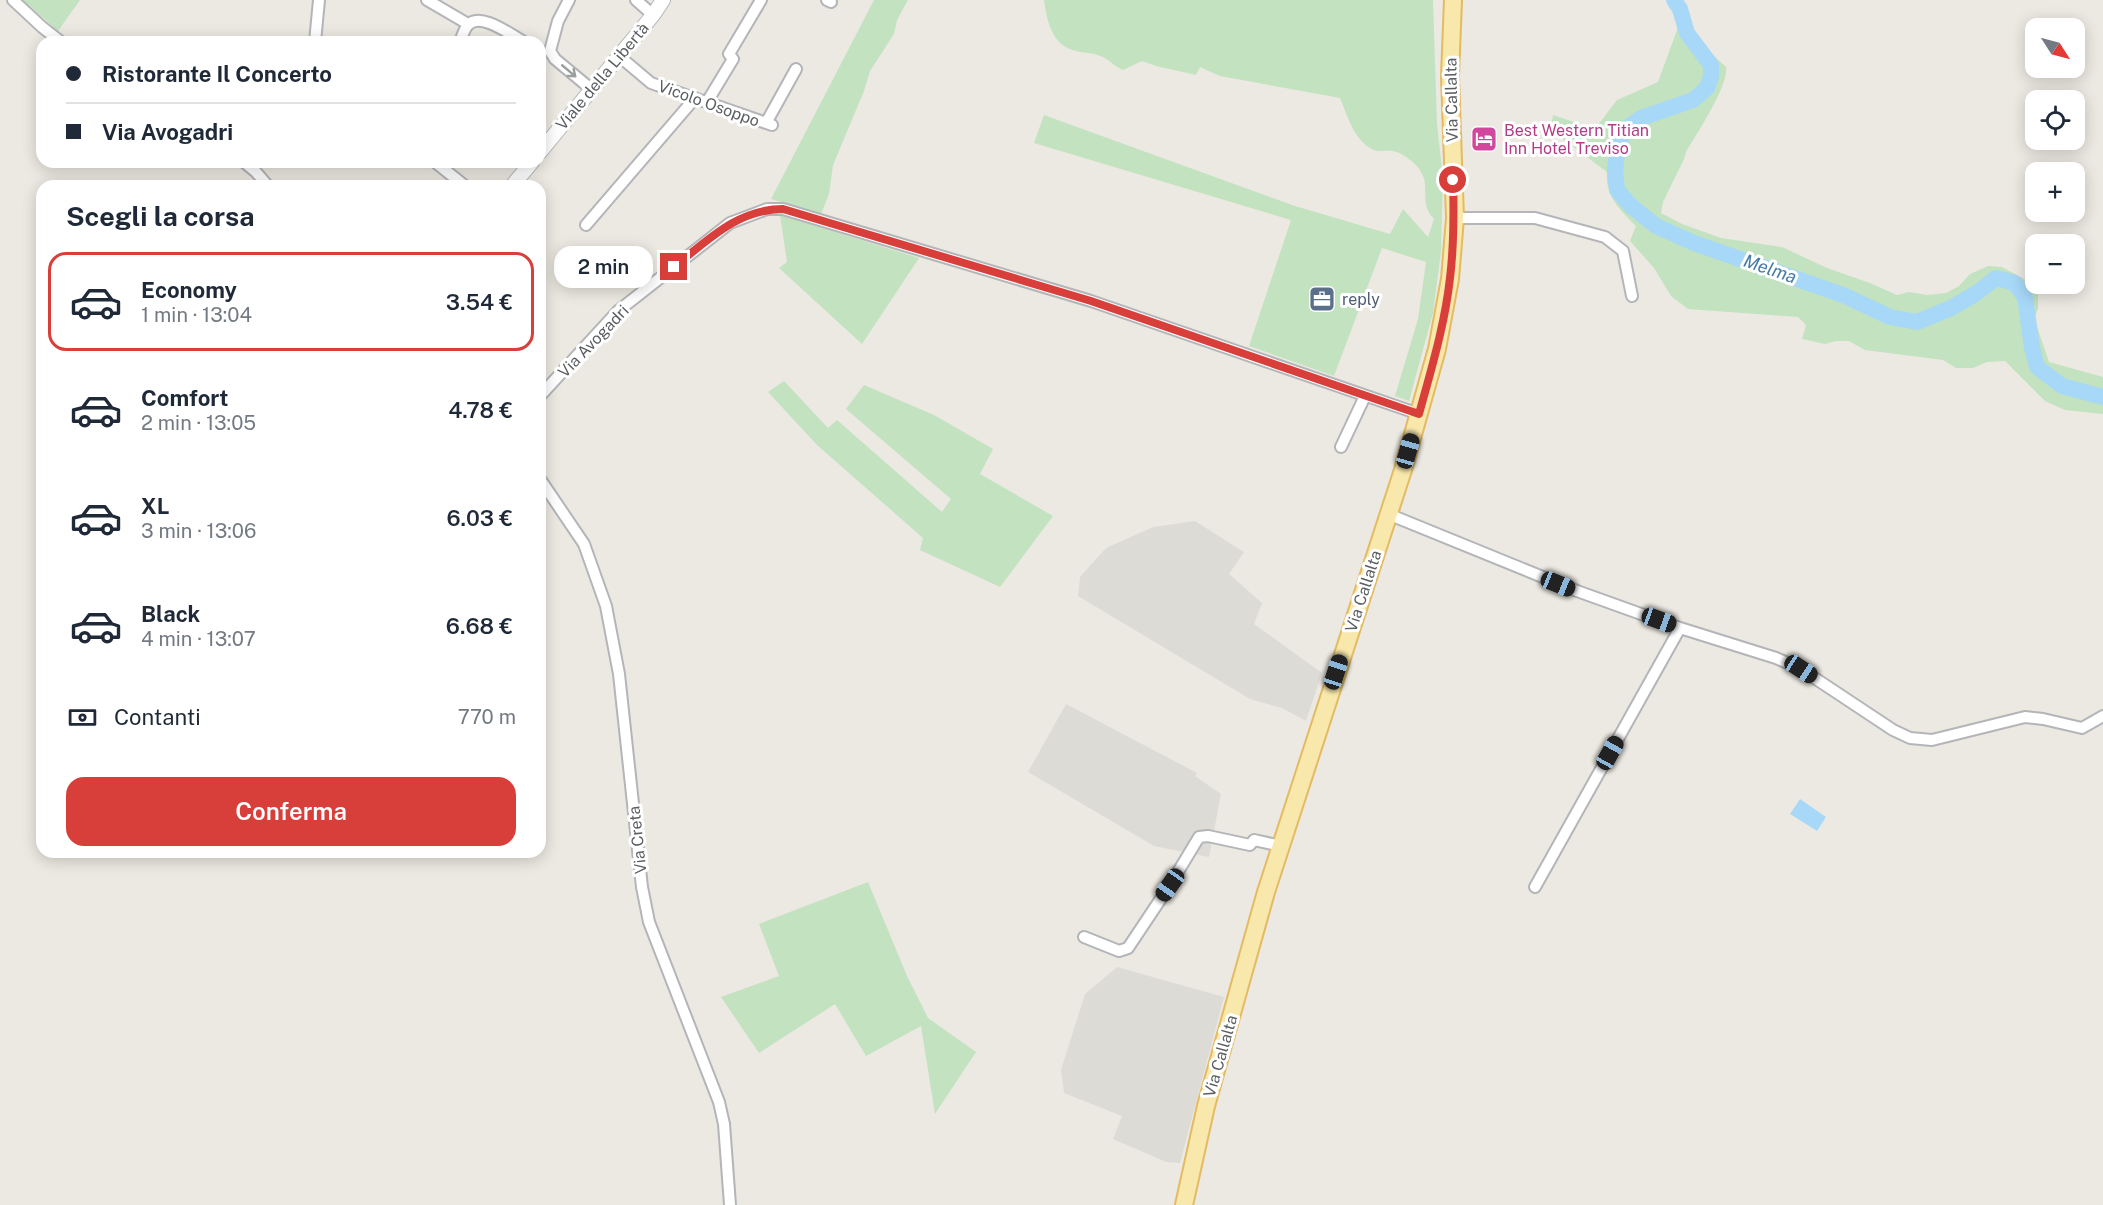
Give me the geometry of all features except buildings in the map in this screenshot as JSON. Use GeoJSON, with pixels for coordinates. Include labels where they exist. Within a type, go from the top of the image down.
{"type":"FeatureCollection","features":[{"type":"Feature","properties":{"kind":"main road","name":"Via Callalta"},"geometry":{"type":"LineString","coordinates":[[1184,1205],[1206,1106],[1281,846],[1388,514],[1437,349],[1450,279],[1455,218],[1450,76],[1453,0]]}},
{"type":"Feature","properties":{"kind":"street"},"geometry":{"type":"LineString","coordinates":[[13,0],[53,36]]}},
{"type":"Feature","properties":{"kind":"street"},"geometry":{"type":"LineString","coordinates":[[316,36],[319,0]]}},
{"type":"Feature","properties":{"kind":"street"},"geometry":{"type":"LineString","coordinates":[[427,0],[468,24]]}},
{"type":"Feature","properties":{"kind":"street"},"geometry":{"type":"LineString","coordinates":[[546,48],[569,0]]}},
{"type":"Feature","properties":{"kind":"street"},"geometry":{"type":"LineString","coordinates":[[636,0],[653,15]]}},
{"type":"Feature","properties":{"kind":"street","name":"Viale della Libertà"},"geometry":{"type":"LineString","coordinates":[[546,145],[663,0]]}},
{"type":"Feature","properties":{"kind":"street"},"geometry":{"type":"LineString","coordinates":[[707,102],[733,59],[729,54],[761,0]]}},
{"type":"Feature","properties":{"kind":"street"},"geometry":{"type":"LineString","coordinates":[[463,36],[468,24],[476,20],[484,20],[513,36]]}},
{"type":"Feature","properties":{"kind":"street"},"geometry":{"type":"LineString","coordinates":[[546,51],[591,89]]}},
{"type":"Feature","properties":{"kind":"street","name":"Vicolo Osoppo"},"geometry":{"type":"LineString","coordinates":[[619,56],[651,83],[769,124],[796,69]]}},
{"type":"Feature","properties":{"kind":"street"},"geometry":{"type":"LineString","coordinates":[[586,225],[695,98]]}},
{"type":"Feature","properties":{"kind":"street"},"geometry":{"type":"LineString","coordinates":[[252,168],[263,180]]}},
{"type":"Feature","properties":{"kind":"street"},"geometry":{"type":"LineString","coordinates":[[442,168],[458,180]]}},
{"type":"Feature","properties":{"kind":"street"},"geometry":{"type":"LineString","coordinates":[[517,180],[527,168]]}},
{"type":"Feature","properties":{"kind":"street","name":"Via Avogadri"},"geometry":{"type":"LineString","coordinates":[[546,389],[618,311],[730,223],[767,209],[783,209],[1091,301],[1419,414]]}},
{"type":"Feature","properties":{"kind":"street"},"geometry":{"type":"LineString","coordinates":[[1455,218],[1535,218],[1605,237],[1623,251],[1632,296]]}},
{"type":"Feature","properties":{"kind":"street"},"geometry":{"type":"LineString","coordinates":[[1341,447],[1365,396]]}},
{"type":"Feature","properties":{"kind":"street","name":"Via Creta"},"geometry":{"type":"LineString","coordinates":[[546,488],[584,544],[606,606],[619,674],[642,887],[649,922],[719,1102],[724,1124],[730,1205]]}},
{"type":"Feature","properties":{"kind":"street"},"geometry":{"type":"LineString","coordinates":[[1388,514],[1577,591],[1680,628],[1776,658],[1801,669],[1893,730],[1910,738],[1932,740],[2025,717],[2043,718],[2082,728],[2103,716]]}},
{"type":"Feature","properties":{"kind":"street"},"geometry":{"type":"LineString","coordinates":[[1535,887],[1680,628]]}},
{"type":"Feature","properties":{"kind":"street"},"geometry":{"type":"LineString","coordinates":[[1084,937],[1119,951],[1128,948],[1199,837],[1208,836],[1250,845],[1254,840],[1281,846]]}},
{"type":"Feature","properties":{"kind":"shaded area"},"geometry":{"type":"Polygon","coordinates":[[[1195,521],[1244,552],[1229,574],[1262,603],[1254,624],[1322,673],[1306,721],[1282,708],[1250,699],[1078,596],[1080,577],[1106,548],[1153,527],[1195,521]]]}},
{"type":"Feature","properties":{"kind":"shaded area"},"geometry":{"type":"Polygon","coordinates":[[[1066,704],[1197,773],[1195,776],[1221,794],[1209,857],[1154,846],[1028,772],[1066,704]]]}},
{"type":"Feature","properties":{"kind":"shaded area"},"geometry":{"type":"Polygon","coordinates":[[[1117,967],[1224,997],[1180,1163],[1166,1162],[1113,1139],[1122,1116],[1064,1093],[1061,1070],[1085,994],[1117,967]]]}},
{"type":"Feature","properties":{"kind":"green space"},"geometry":{"type":"Polygon","coordinates":[[[23,0],[80,0],[58,31],[23,0]]]}},
{"type":"Feature","properties":{"kind":"green space"},"geometry":{"type":"Polygon","coordinates":[[[874,0],[908,0],[897,20],[894,34],[870,71],[833,165],[829,194],[821,214],[771,199],[874,0]]]}},
{"type":"Feature","properties":{"kind":"green space"},"geometry":{"type":"Polygon","coordinates":[[[1044,0],[1433,0],[1437,124],[1443,178],[1441,252],[1433,313],[1409,401],[1395,396],[1418,319],[1426,262],[1382,248],[1334,376],[1249,346],[1291,220],[1034,143],[1044,115],[1295,206],[1390,234],[1403,209],[1428,237],[1434,219],[1425,201],[1424,178],[1416,165],[1400,154],[1375,150],[1364,143],[1351,125],[1340,98],[1220,76],[1200,67],[1196,75],[1142,61],[1123,70],[1100,56],[1068,48],[1061,44],[1052,32],[1044,0]]]}},
{"type":"Feature","properties":{"kind":"green space"},"geometry":{"type":"Polygon","coordinates":[[[1684,11],[1693,37],[1726,67],[1726,75],[1711,110],[1686,152],[1663,202],[1661,213],[1682,224],[1721,238],[1782,247],[1827,268],[1897,295],[1909,292],[1927,295],[1946,293],[1959,286],[1970,274],[1988,266],[2002,267],[2025,279],[2025,294],[2038,294],[2038,309],[2034,318],[2049,362],[2103,377],[2103,414],[2065,410],[2045,401],[2005,361],[1987,362],[1973,368],[1956,368],[1943,360],[1865,350],[1849,341],[1825,344],[1802,339],[1806,325],[1798,317],[1688,309],[1671,296],[1654,268],[1630,241],[1636,226],[1619,208],[1611,195],[1607,172],[1560,137],[1550,133],[1553,115],[1595,129],[1617,100],[1658,82],[1684,11]]]}},
{"type":"Feature","properties":{"kind":"green space"},"geometry":{"type":"Polygon","coordinates":[[[780,215],[919,258],[862,344],[779,268],[787,262],[780,215]]]}},
{"type":"Feature","properties":{"kind":"green space"},"geometry":{"type":"Polygon","coordinates":[[[784,381],[828,428],[837,420],[942,512],[951,499],[846,409],[864,385],[934,415],[993,449],[980,474],[1053,516],[1000,587],[920,550],[923,538],[817,445],[768,392],[784,381]]]}},
{"type":"Feature","properties":{"kind":"green space"},"geometry":{"type":"Polygon","coordinates":[[[868,882],[907,976],[928,1018],[976,1052],[935,1114],[921,1026],[866,1056],[835,1004],[759,1053],[721,997],[779,976],[759,924],[868,882]]]}},
{"type":"Feature","properties":{"kind":"water"},"geometry":{"type":"Polygon","coordinates":[[[1800,799],[1826,817],[1817,831],[1790,814],[1800,799]]]}},
{"type":"Feature","properties":{"kind":"waterway","name":"Melma"},"geometry":{"type":"LineString","coordinates":[[1674,0],[1680,9],[1687,33],[1711,65],[1711,76],[1707,88],[1693,100],[1641,118],[1628,127],[1618,144],[1615,170],[1617,190],[1631,206],[1656,226],[1694,243],[1843,295],[1890,317],[1917,322],[1951,308],[1996,278],[2015,283],[2025,297],[2037,367],[2062,386],[2103,397]]}},
{"type":"Feature","properties":{"kind":"place","name":"Best Western Titian Inn Hotel Treviso"},"geometry":{"type":"Point","coordinates":[1484,139]}},
{"type":"Feature","properties":{"kind":"place","name":"reply"},"geometry":{"type":"Point","coordinates":[1322,299]}},
{"type":"Feature","properties":{"kind":"route"},"geometry":{"type":"LineString","coordinates":[[674,267],[730,223],[767,209],[783,209],[1091,301],[1419,414],[1437,349],[1450,279],[1455,218],[1453,180]]}}]}
